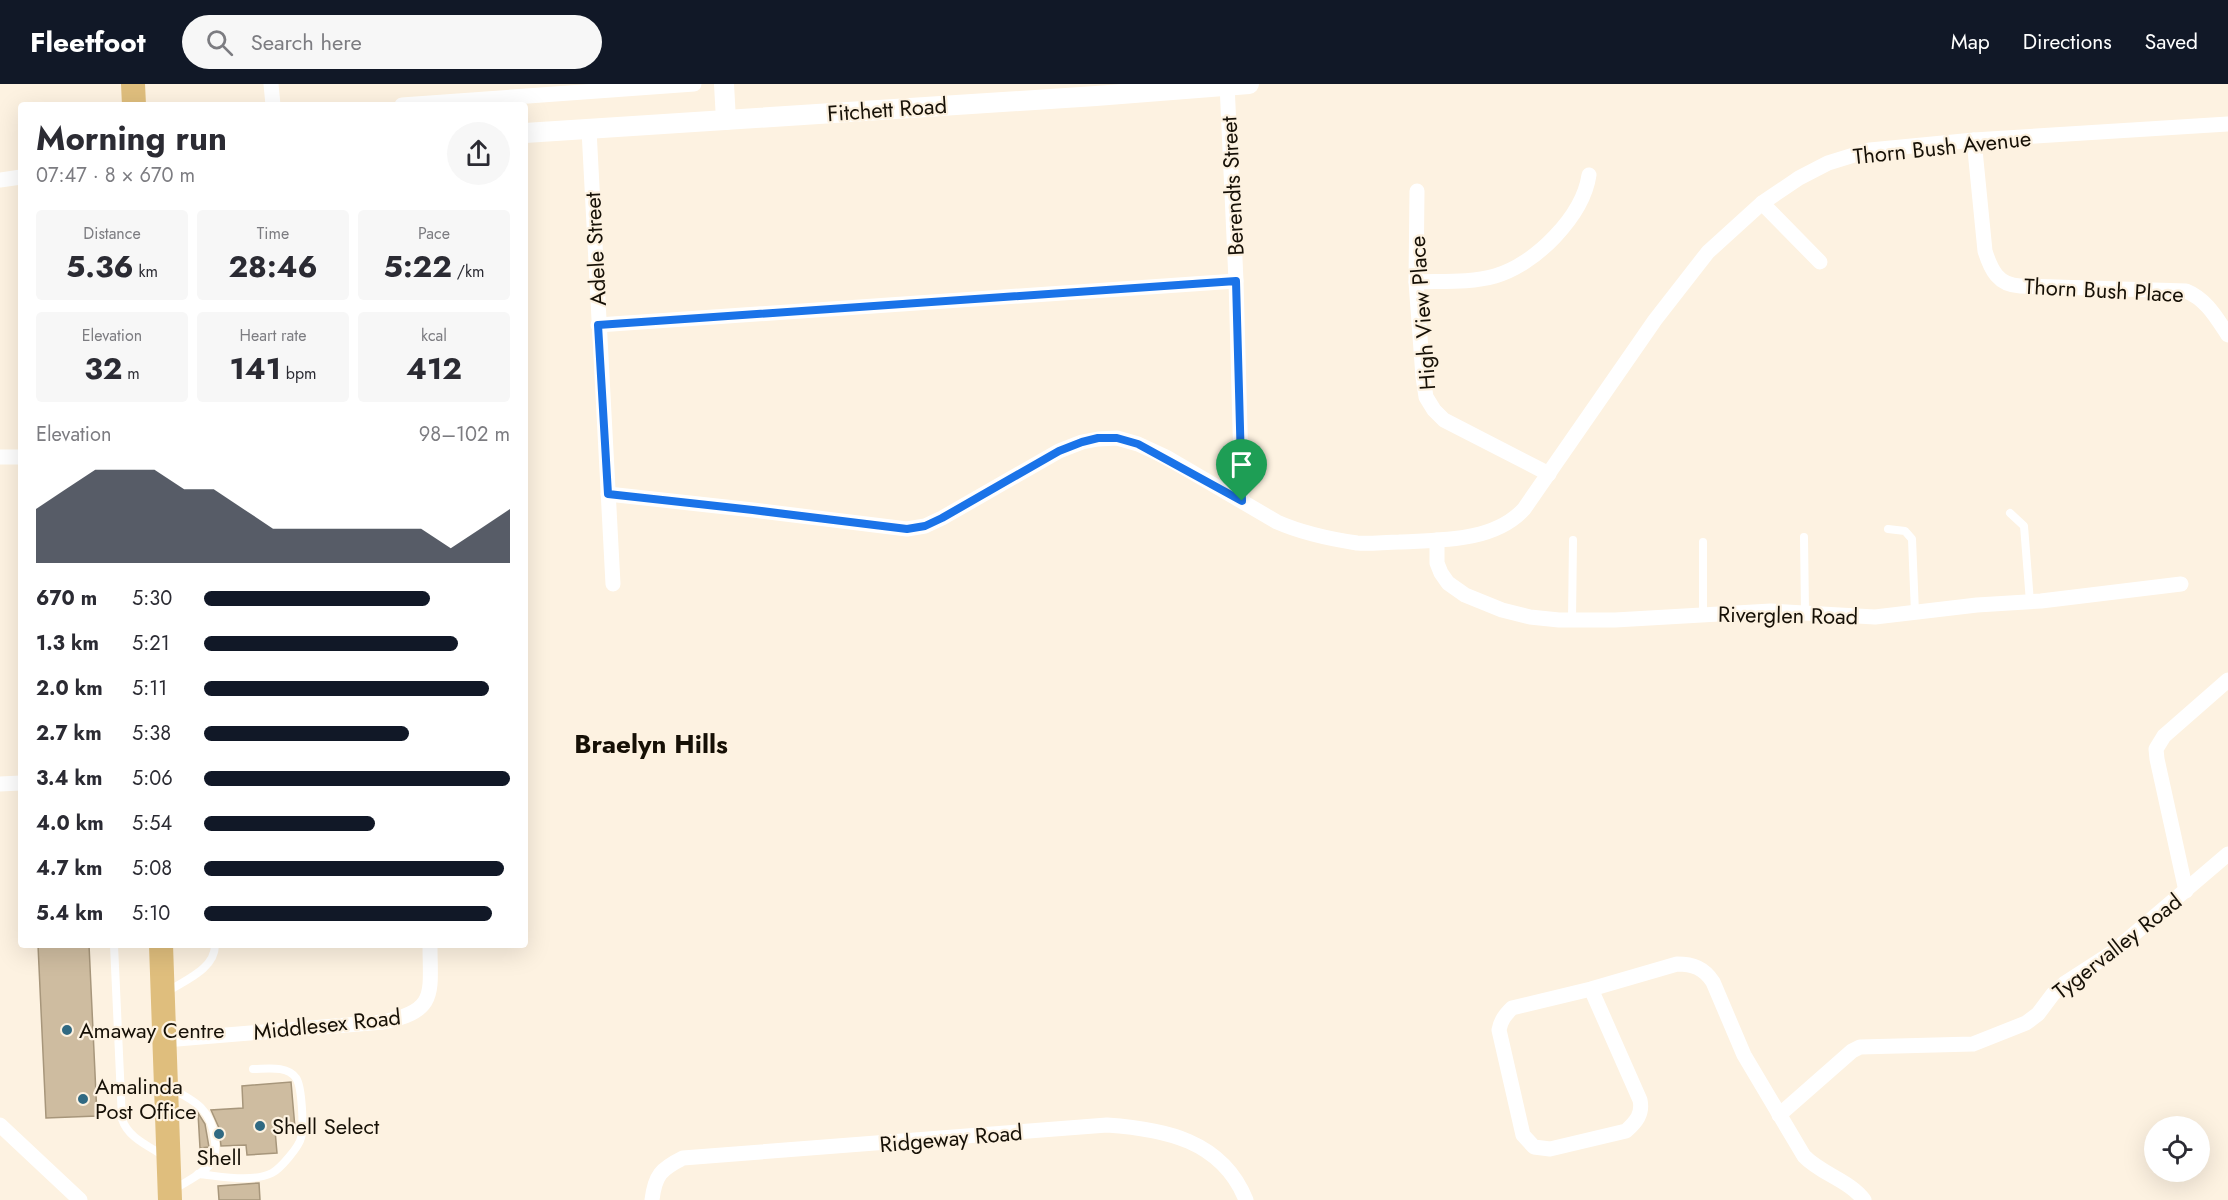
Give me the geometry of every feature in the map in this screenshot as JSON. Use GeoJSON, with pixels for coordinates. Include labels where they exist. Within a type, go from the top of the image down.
{"type":"FeatureCollection","features":[{"type":"Feature","properties":{"kind":"main road"},"geometry":{"type":"LineString","coordinates":[[133,84],[134,102]]}},
{"type":"Feature","properties":{"kind":"main road"},"geometry":{"type":"LineString","coordinates":[[161,948],[170,1196]]}},
{"type":"Feature","properties":{"kind":"street"},"geometry":{"type":"LineString","coordinates":[[272,84],[273,102]]}},
{"type":"Feature","properties":{"kind":"street"},"geometry":{"type":"LineString","coordinates":[[444,102],[694,84]]}},
{"type":"Feature","properties":{"kind":"street"},"geometry":{"type":"LineString","coordinates":[[724,84],[726,120]]}},
{"type":"Feature","properties":{"kind":"street","name":"Fitchett Road"},"geometry":{"type":"LineString","coordinates":[[528,134],[1094,90],[1249,84]]}},
{"type":"Feature","properties":{"kind":"street","name":"Berendts Street"},"geometry":{"type":"LineString","coordinates":[[1227,85],[1236,281],[1242,501]]}},
{"type":"Feature","properties":{"kind":"street","name":"Thorn Bush Avenue"},"geometry":{"type":"LineString","coordinates":[[608,494],[907,529],[925,526],[942,518],[1059,451],[1098,438],[1117,438],[1138,444],[1166,457],[1292,529],[1360,543],[1437,540],[1491,531],[1506,525],[1524,510],[1655,320],[1708,252],[1762,203],[1799,178],[1828,163],[1870,150],[1974,140],[2228,124]]}},
{"type":"Feature","properties":{"kind":"street","name":"Adele Street"},"geometry":{"type":"LineString","coordinates":[[589,129],[613,584]]}},
{"type":"Feature","properties":{"kind":"street","name":"Thorn Bush Place"},"geometry":{"type":"LineString","coordinates":[[1974,140],[1985,251],[1990,267],[2002,282],[2007,285],[2020,286],[2186,291],[2196,295],[2208,306],[2228,335]]}},
{"type":"Feature","properties":{"kind":"street"},"geometry":{"type":"LineString","coordinates":[[1416,282],[1478,279],[1495,276],[1518,266],[1544,246],[1571,218],[1587,190],[1589,175]]}},
{"type":"Feature","properties":{"kind":"street"},"geometry":{"type":"LineString","coordinates":[[0,180],[18,177]]}},
{"type":"Feature","properties":{"kind":"street","name":"High View Place"},"geometry":{"type":"LineString","coordinates":[[1418,191],[1416,282],[1426,397],[1434,411],[1444,420],[1548,474]]}},
{"type":"Feature","properties":{"kind":"street"},"geometry":{"type":"LineString","coordinates":[[1762,203],[1820,262]]}},
{"type":"Feature","properties":{"kind":"street"},"geometry":{"type":"LineString","coordinates":[[598,325],[1236,281]]}},
{"type":"Feature","properties":{"kind":"street"},"geometry":{"type":"LineString","coordinates":[[0,457],[18,457]]}},
{"type":"Feature","properties":{"kind":"street","name":"Riverglen Road"},"geometry":{"type":"LineString","coordinates":[[1437,540],[1437,563],[1441,573],[1448,583],[1465,595],[1502,610],[1530,617],[1572,620],[1615,620],[1771,611],[1875,617],[2181,584]]}},
{"type":"Feature","properties":{"kind":"street"},"geometry":{"type":"LineString","coordinates":[[2186,891],[2156,749],[2164,736],[2228,680]]}},
{"type":"Feature","properties":{"kind":"street"},"geometry":{"type":"LineString","coordinates":[[0,784],[18,783]]}},
{"type":"Feature","properties":{"kind":"street","name":"Tygervalley Road"},"geometry":{"type":"LineString","coordinates":[[1779,1115],[1852,1051],[1860,1047],[1973,1044],[2026,1023],[2038,1014],[2053,994],[2065,983],[2113,952],[2228,854]]}},
{"type":"Feature","properties":{"kind":"street","name":"Middlesex Road"},"geometry":{"type":"LineString","coordinates":[[165,1040],[383,1022],[402,1018],[415,1013],[426,1004],[430,989],[430,948]]}},
{"type":"Feature","properties":{"kind":"street"},"geometry":{"type":"LineString","coordinates":[[1591,989],[1640,1100],[1641,1112],[1635,1123],[1626,1131],[1550,1149],[1534,1147],[1522,1135],[1499,1030],[1500,1022],[1512,1008],[1591,989],[1677,964],[1698,967],[1708,974],[1713,982],[1744,1055],[1804,1156],[1812,1165],[1857,1191],[1864,1200]]}},
{"type":"Feature","properties":{"kind":"street"},"geometry":{"type":"LineString","coordinates":[[0,1125],[80,1200]]}},
{"type":"Feature","properties":{"kind":"street","name":"Ridgeway Road"},"geometry":{"type":"LineString","coordinates":[[652,1200],[653,1187],[658,1176],[664,1168],[683,1158],[1107,1125],[1144,1128],[1173,1134],[1196,1144],[1219,1160],[1241,1187],[1246,1200]]}},
{"type":"Feature","properties":{"kind":"lane"},"geometry":{"type":"LineString","coordinates":[[2010,513],[2024,526],[2030,602]]}},
{"type":"Feature","properties":{"kind":"lane"},"geometry":{"type":"LineString","coordinates":[[1888,528],[1905,531],[1912,539],[1915,613]]}},
{"type":"Feature","properties":{"kind":"lane"},"geometry":{"type":"LineString","coordinates":[[1804,537],[1805,612]]}},
{"type":"Feature","properties":{"kind":"lane"},"geometry":{"type":"LineString","coordinates":[[1572,620],[1573,540]]}},
{"type":"Feature","properties":{"kind":"lane"},"geometry":{"type":"LineString","coordinates":[[1703,542],[1703,614]]}},
{"type":"Feature","properties":{"kind":"lane"},"geometry":{"type":"LineString","coordinates":[[114,948],[122,1119],[124,1126],[134,1137],[168,1158]]}},
{"type":"Feature","properties":{"kind":"lane"},"geometry":{"type":"LineString","coordinates":[[163,994],[207,965],[213,959],[215,948]]}},
{"type":"Feature","properties":{"kind":"lane"},"geometry":{"type":"LineString","coordinates":[[198,1174],[260,1177],[273,1172],[283,1164],[302,1138],[302,1093],[296,1077],[282,1069],[253,1069]]}},
{"type":"Feature","properties":{"kind":"lane"},"geometry":{"type":"LineString","coordinates":[[166,1086],[198,1104],[211,1120],[215,1144],[215,1155],[207,1168],[170,1196]]}},
{"type":"Feature","properties":{"kind":"building","name":"Amaway Centre"},"geometry":{"type":"Polygon","coordinates":[[[38,948],[89,948],[97,1116],[46,1118],[38,948]]]}},
{"type":"Feature","properties":{"kind":"building"},"geometry":{"type":"Polygon","coordinates":[[[291,1082],[295,1128],[275,1130],[277,1153],[247,1155],[246,1145],[221,1146],[219,1128],[211,1110],[243,1108],[242,1086],[291,1082]]]}},
{"type":"Feature","properties":{"kind":"building"},"geometry":{"type":"Polygon","coordinates":[[[198,1113],[205,1124],[209,1147],[200,1148],[198,1113]]]}},
{"type":"Feature","properties":{"kind":"building"},"geometry":{"type":"Polygon","coordinates":[[[259,1183],[260,1200],[219,1200],[218,1186],[259,1183]]]}},
{"type":"Feature","properties":{"kind":"place","name":"Amaway Centre"},"geometry":{"type":"Point","coordinates":[67,1030]}},
{"type":"Feature","properties":{"kind":"place","name":"Amalinda Post Office"},"geometry":{"type":"Point","coordinates":[83,1099]}},
{"type":"Feature","properties":{"kind":"place","name":"Shell Select"},"geometry":{"type":"Point","coordinates":[260,1126]}},
{"type":"Feature","properties":{"kind":"place","name":"Shell"},"geometry":{"type":"Point","coordinates":[219,1134]}},
{"type":"Feature","properties":{"kind":"district","name":"Braelyn Hills"},"geometry":{"type":"Point","coordinates":[651,744]}},
{"type":"Feature","properties":{"kind":"route"},"geometry":{"type":"LineString","coordinates":[[1236,281],[1242,501],[1166,457],[1138,444],[1117,438],[1098,438],[1059,451],[942,518],[925,526],[907,529],[608,494],[598,325],[1236,281]]}}]}
